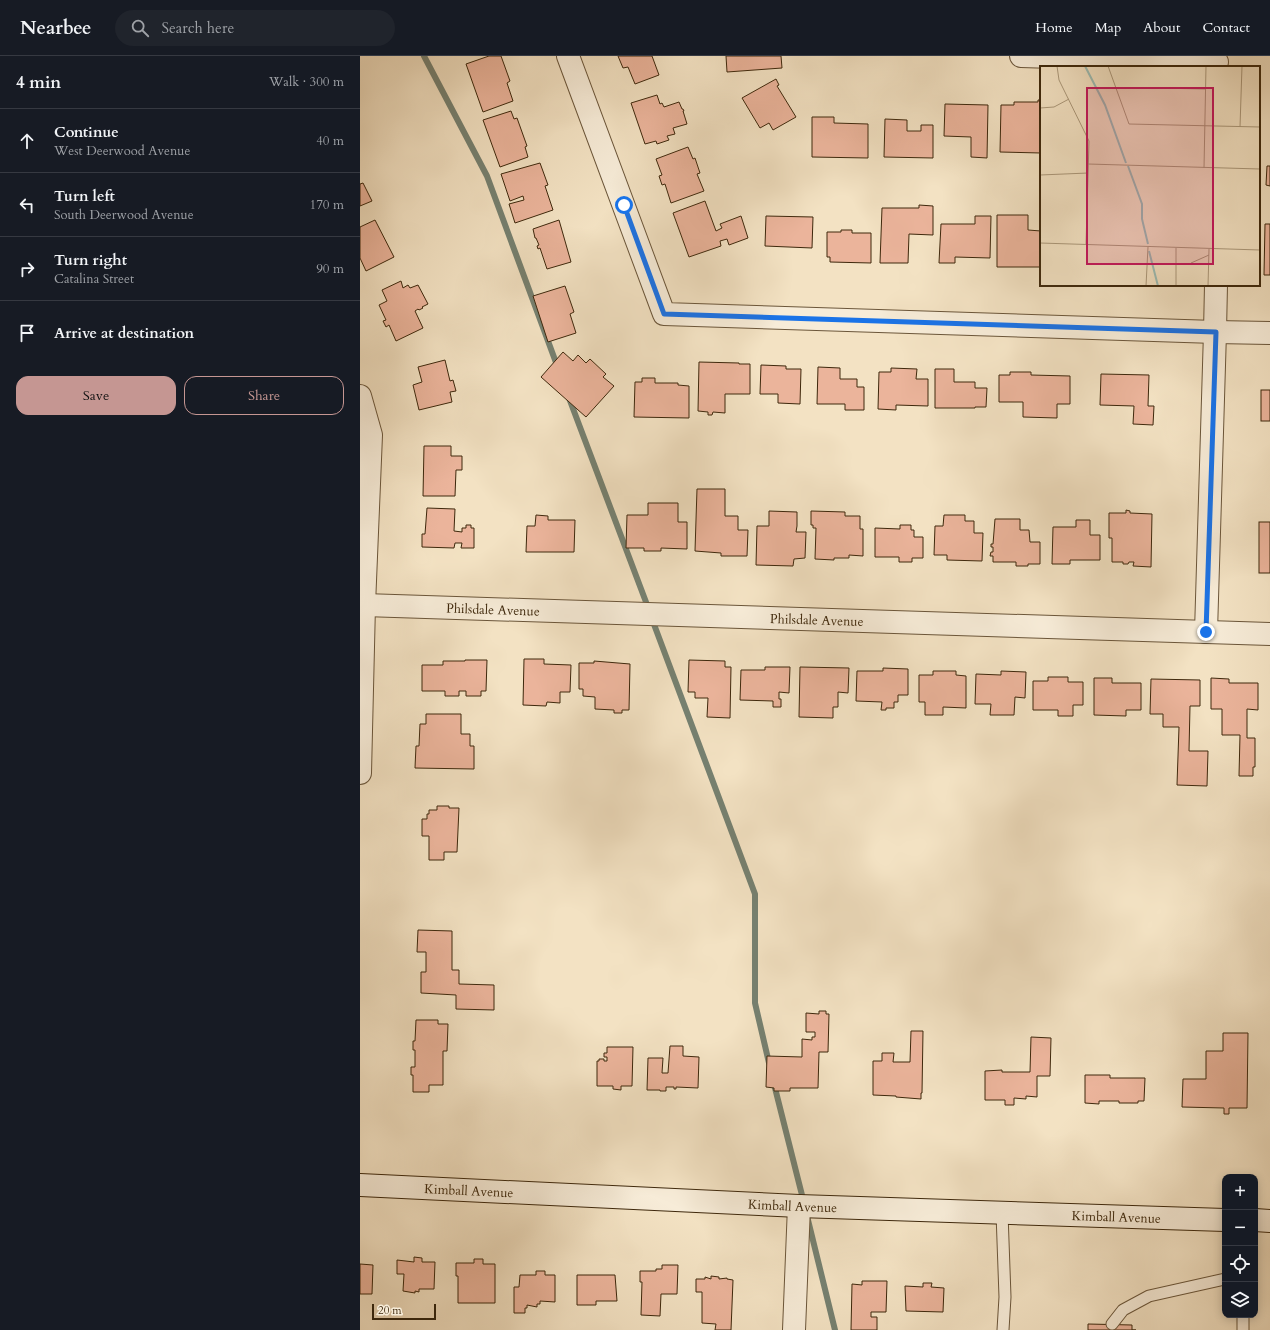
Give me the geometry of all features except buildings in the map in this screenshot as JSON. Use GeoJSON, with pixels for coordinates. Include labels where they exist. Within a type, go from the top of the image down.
{"type":"FeatureCollection","features":[{"type":"Feature","properties":{"kind":"street"},"geometry":{"type":"LineString","coordinates":[[568,56],[664,314],[1270,333]]}},
{"type":"Feature","properties":{"kind":"street"},"geometry":{"type":"LineString","coordinates":[[1022,56],[1217,62]]}},
{"type":"Feature","properties":{"kind":"street"},"geometry":{"type":"LineString","coordinates":[[1206,632],[1216,332],[1216,286]]}},
{"type":"Feature","properties":{"kind":"street"},"geometry":{"type":"LineString","coordinates":[[360,396],[371,435],[361,672],[360,773]]}},
{"type":"Feature","properties":{"kind":"street","name":"Philsdale Avenue"},"geometry":{"type":"LineString","coordinates":[[364,605],[1270,634]]}},
{"type":"Feature","properties":{"kind":"street","name":"Kimball Avenue"},"geometry":{"type":"LineString","coordinates":[[360,1185],[799,1206],[1222,1220]]}},
{"type":"Feature","properties":{"kind":"street"},"geometry":{"type":"LineString","coordinates":[[794,1330],[799,1206]]}},
{"type":"Feature","properties":{"kind":"street"},"geometry":{"type":"LineString","coordinates":[[1258,1220],[1270,1221]]}},
{"type":"Feature","properties":{"kind":"lane"},"geometry":{"type":"LineString","coordinates":[[1002,1213],[1004,1297],[1003,1330]]}},
{"type":"Feature","properties":{"kind":"lane"},"geometry":{"type":"LineString","coordinates":[[1112,1324],[1122,1310],[1149,1296],[1222,1281]]}},
{"type":"Feature","properties":{"kind":"lane"},"geometry":{"type":"LineString","coordinates":[[1243,1318],[1243,1330]]}},
{"type":"Feature","properties":{"kind":"waterway"},"geometry":{"type":"LineString","coordinates":[[424,56],[487,176],[558,368]]}},
{"type":"Feature","properties":{"kind":"waterway"},"geometry":{"type":"LineString","coordinates":[[569,398],[649,610]]}},
{"type":"Feature","properties":{"kind":"waterway"},"geometry":{"type":"LineString","coordinates":[[652,619],[755,894],[755,1003],[769,1063]]}},
{"type":"Feature","properties":{"kind":"waterway"},"geometry":{"type":"LineString","coordinates":[[774,1084],[804,1203]]}},
{"type":"Feature","properties":{"kind":"waterway"},"geometry":{"type":"LineString","coordinates":[[808,1220],[835,1330]]}},
{"type":"Feature","properties":{"kind":"route"},"geometry":{"type":"LineString","coordinates":[[624,205],[664,314],[1216,332],[1206,632]]}}]}
